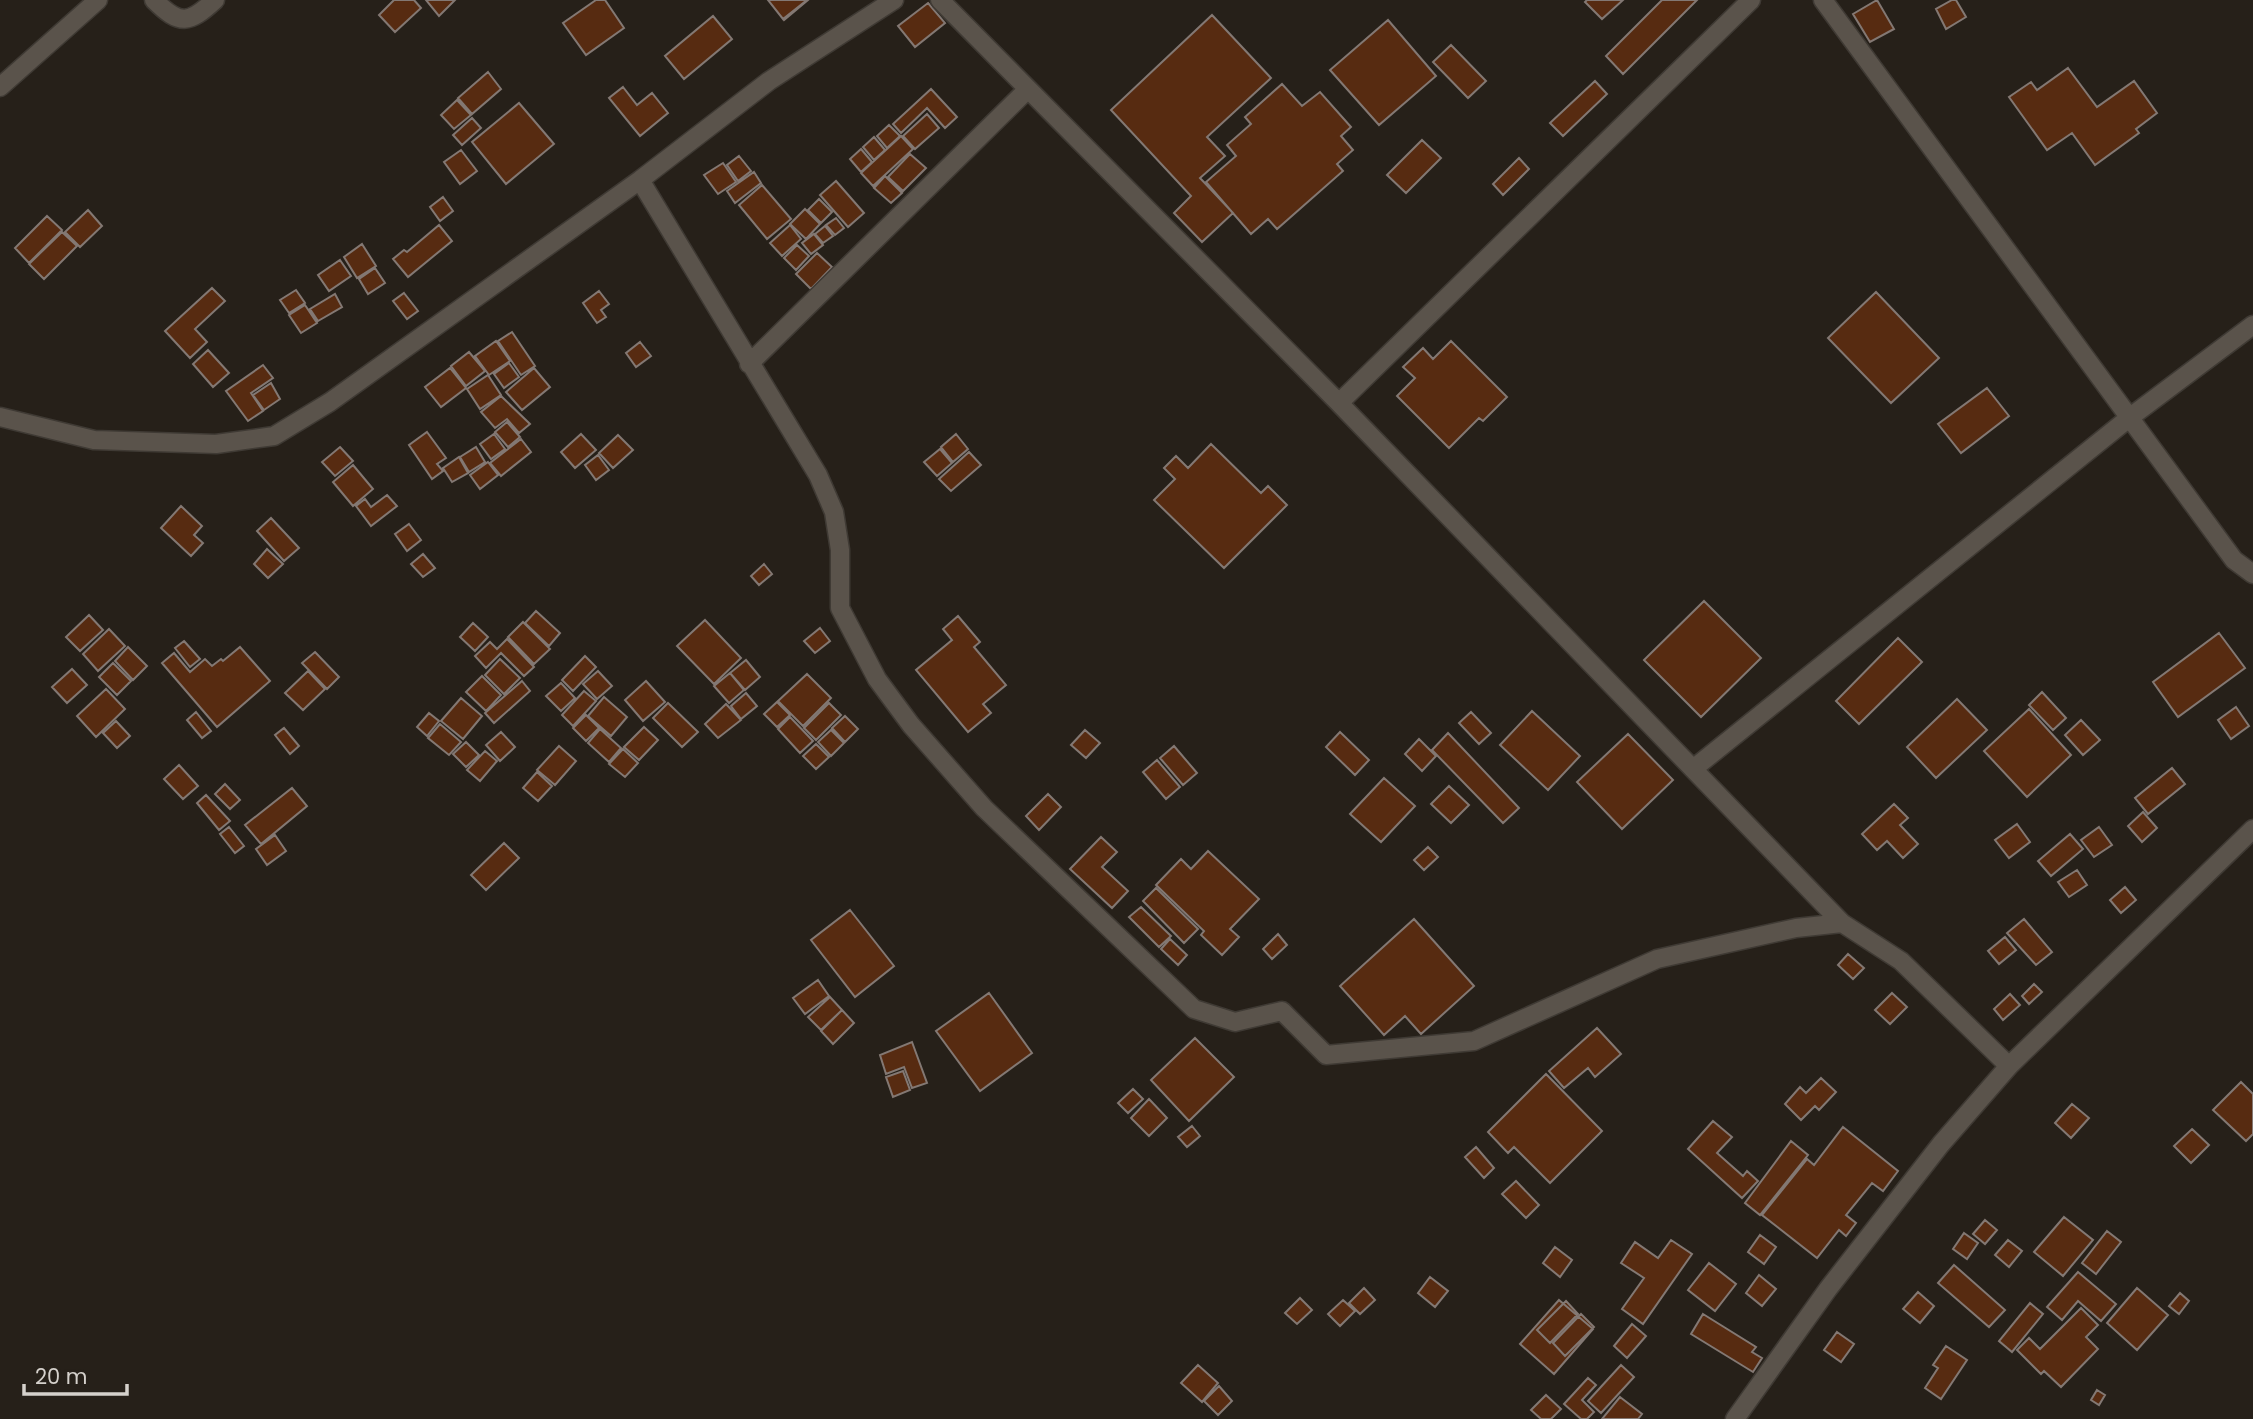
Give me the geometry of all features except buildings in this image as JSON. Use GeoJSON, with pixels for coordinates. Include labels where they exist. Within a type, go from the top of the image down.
{"type":"FeatureCollection","features":[{"type":"Feature","properties":{"kind":"street"},"geometry":{"type":"LineString","coordinates":[[0,87],[98,0]]}},
{"type":"Feature","properties":{"kind":"street"},"geometry":{"type":"LineString","coordinates":[[154,0],[170,16],[184,20],[199,15],[215,0]]}},
{"type":"Feature","properties":{"kind":"street"},"geometry":{"type":"LineString","coordinates":[[0,417],[94,440],[216,444],[274,436],[330,402],[640,180],[769,80],[894,0]]}},
{"type":"Feature","properties":{"kind":"street"},"geometry":{"type":"LineString","coordinates":[[940,0],[1339,403],[1842,923],[1901,961],[2009,1066]]}},
{"type":"Feature","properties":{"kind":"street"},"geometry":{"type":"LineString","coordinates":[[1339,403],[1751,0]]}},
{"type":"Feature","properties":{"kind":"street"},"geometry":{"type":"LineString","coordinates":[[1822,0],[2234,560],[2253,574]]}},
{"type":"Feature","properties":{"kind":"street"},"geometry":{"type":"LineString","coordinates":[[749,364],[1028,89]]}},
{"type":"Feature","properties":{"kind":"street"},"geometry":{"type":"LineString","coordinates":[[640,180],[818,475],[834,512],[840,550],[840,608],[877,679],[911,725],[984,808],[1194,1009],[1235,1022],[1282,1010],[1326,1055],[1474,1041],[1657,959],[1796,928],[1842,923]]}},
{"type":"Feature","properties":{"kind":"street"},"geometry":{"type":"LineString","coordinates":[[1693,769],[2129,418],[2253,325]]}},
{"type":"Feature","properties":{"kind":"street"},"geometry":{"type":"LineString","coordinates":[[1744,1417],[1828,1289],[1941,1144],[2009,1066],[2253,829]]}}]}
